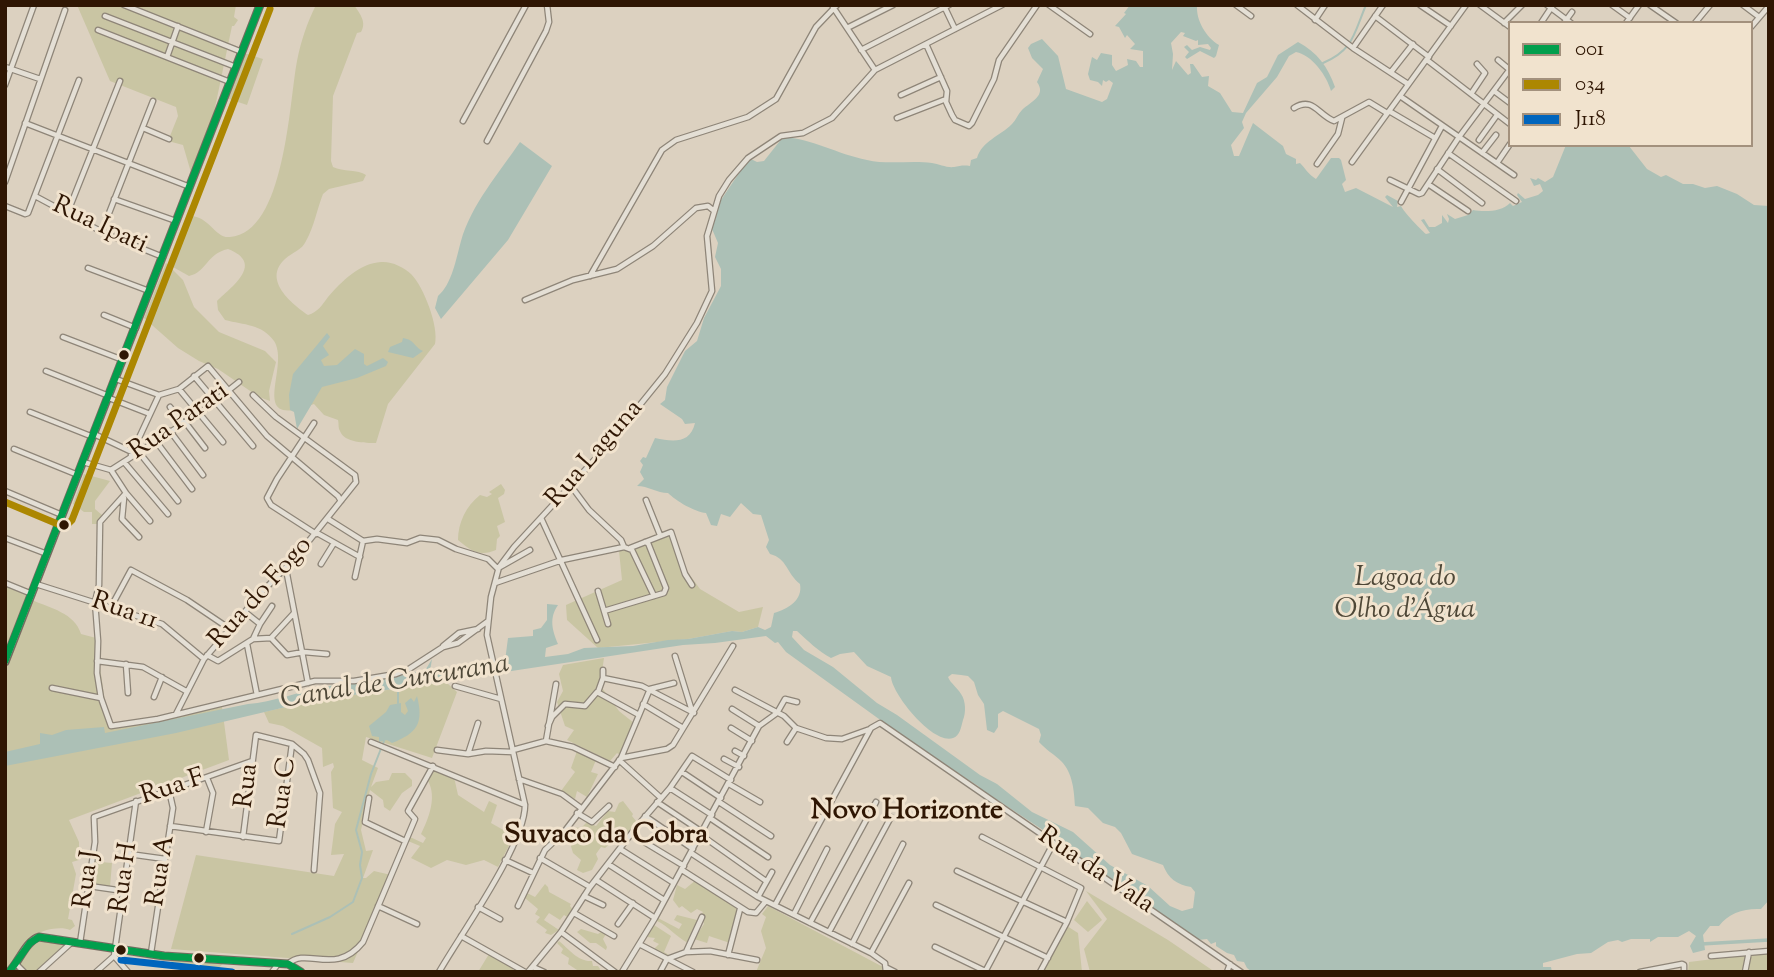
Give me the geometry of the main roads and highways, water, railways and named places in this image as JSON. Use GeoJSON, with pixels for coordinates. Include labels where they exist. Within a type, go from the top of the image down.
{"type":"FeatureCollection","features":[{"type":"Feature","properties":{"kind":"main road"},"geometry":{"type":"LineString","coordinates":[[5,662],[260,5]]}},
{"type":"Feature","properties":{"kind":"main road"},"geometry":{"type":"LineString","coordinates":[[9,972],[35,937],[76,942],[117,952],[289,964],[301,972]]}},
{"type":"Feature","properties":{"kind":"water","name":"Lagoa do Olho d'Água"},"geometry":{"type":"Polygon","coordinates":[[[1130,5],[1197,5],[1203,28],[1219,45],[1216,56],[1214,58],[1200,51],[1187,59],[1185,57],[1189,52],[1184,47],[1187,45],[1192,50],[1200,47],[1211,48],[1208,44],[1198,45],[1198,40],[1183,36],[1185,33],[1181,32],[1171,43],[1172,70],[1176,61],[1188,75],[1191,73],[1190,64],[1193,64],[1202,77],[1209,76],[1208,86],[1220,93],[1232,112],[1243,113],[1257,83],[1267,77],[1278,55],[1298,42],[1311,50],[1329,73],[1335,87],[1331,91],[1322,73],[1308,57],[1296,52],[1289,56],[1277,77],[1246,113],[1242,122],[1244,128],[1231,145],[1234,156],[1239,156],[1253,123],[1283,146],[1286,154],[1296,159],[1296,164],[1300,163],[1316,179],[1331,158],[1339,158],[1346,180],[1342,184],[1345,192],[1356,188],[1393,207],[1385,197],[1387,195],[1398,201],[1397,207],[1401,206],[1426,234],[1430,233],[1421,220],[1424,219],[1429,227],[1435,227],[1442,223],[1442,215],[1448,223],[1447,214],[1455,219],[1468,215],[1473,210],[1498,210],[1510,203],[1513,206],[1522,202],[1518,193],[1525,199],[1538,195],[1543,191],[1540,184],[1534,186],[1530,178],[1545,182],[1553,177],[1565,147],[1630,147],[1647,169],[1661,177],[1666,175],[1683,184],[1705,188],[1717,186],[1754,205],[1769,206],[1769,900],[1761,909],[1737,912],[1719,926],[1710,926],[1703,935],[1705,950],[1693,953],[1690,946],[1696,936],[1689,931],[1678,937],[1658,937],[1650,942],[1650,939],[1631,939],[1608,942],[1591,953],[1543,963],[1543,967],[1551,967],[1552,972],[1252,972],[1244,962],[1237,961],[1234,955],[1216,946],[1216,942],[1211,944],[1207,939],[1198,940],[1124,890],[1058,840],[990,795],[986,796],[978,786],[922,750],[786,652],[778,642],[775,643],[766,636],[683,645],[307,702],[176,733],[5,766],[5,752],[40,744],[40,733],[52,735],[66,730],[104,727],[105,733],[267,701],[323,687],[400,676],[426,669],[432,659],[430,671],[502,665],[508,638],[533,636],[533,630],[541,628],[547,620],[547,604],[558,605],[552,624],[558,644],[546,648],[545,657],[568,654],[584,648],[633,646],[732,631],[742,632],[758,627],[765,630],[771,627],[774,613],[797,599],[800,584],[784,563],[770,554],[766,547],[769,540],[761,515],[753,514],[741,503],[730,517],[721,514],[717,526],[711,525],[706,513],[686,506],[668,493],[637,486],[644,479],[640,472],[643,465],[640,461],[643,457],[646,458],[655,438],[680,440],[693,430],[695,423],[685,424],[660,404],[665,400],[667,387],[685,351],[697,341],[704,318],[721,286],[721,269],[715,257],[718,243],[712,229],[721,200],[747,161],[764,161],[783,137],[875,161],[970,166],[971,160],[977,158],[983,147],[1012,124],[1022,110],[1039,95],[1040,87],[1037,82],[1043,69],[1032,58],[1028,48],[1031,44],[1042,39],[1058,56],[1066,89],[1102,102],[1107,99],[1113,83],[1103,80],[1102,86],[1090,80],[1088,74],[1092,57],[1097,60],[1101,53],[1112,55],[1112,65],[1116,71],[1128,65],[1127,59],[1136,61],[1143,67],[1143,51],[1130,49],[1135,44],[1127,35],[1125,38],[1119,27],[1115,26],[1126,14],[1124,13],[1130,5]],[[793,631],[792,637],[804,650],[833,667],[877,703],[997,784],[1032,812],[1073,832],[1110,865],[1148,886],[1170,906],[1182,911],[1193,908],[1195,892],[1191,887],[1174,880],[1163,865],[1132,854],[1115,827],[1103,823],[1088,808],[1075,806],[1068,771],[1061,761],[1039,742],[1039,729],[1003,711],[998,714],[998,727],[994,733],[987,730],[984,704],[974,682],[968,676],[952,674],[948,677],[963,697],[965,711],[957,735],[945,738],[925,726],[906,706],[891,677],[867,666],[854,652],[831,658],[797,631],[793,631]]]}},
{"type":"Feature","properties":{"kind":"water"},"geometry":{"type":"Polygon","coordinates":[[[520,142],[552,166],[508,240],[441,319],[435,308],[438,296],[450,278],[471,215],[520,142]]]}},
{"type":"Feature","properties":{"kind":"water"},"geometry":{"type":"Polygon","coordinates":[[[327,333],[330,337],[323,346],[329,355],[321,360],[324,366],[337,365],[355,349],[364,354],[364,364],[367,366],[383,358],[388,362],[386,366],[357,378],[322,387],[297,429],[294,412],[290,410],[289,395],[293,374],[327,333]]]}},
{"type":"Feature","properties":{"kind":"water"},"geometry":{"type":"Polygon","coordinates":[[[403,338],[410,340],[423,351],[413,358],[388,352],[390,347],[402,342],[403,338]]]}},
{"type":"Feature","properties":{"kind":"water"},"geometry":{"type":"Polygon","coordinates":[[[417,696],[420,714],[413,731],[392,743],[387,740],[379,742],[379,737],[372,736],[369,726],[386,712],[390,705],[401,703],[401,712],[405,715],[408,711],[405,703],[411,698],[414,702],[417,696]]]}},
{"type":"Feature","properties":{"kind":"waterway"},"geometry":{"type":"LineString","coordinates":[[1323,63],[1341,52],[1352,40],[1366,5]]}},
{"type":"Feature","properties":{"kind":"waterway","name":"Canal de Curcurana"},"geometry":{"type":"LineString","coordinates":[[398,688],[398,703]]}},
{"type":"Feature","properties":{"kind":"waterway"},"geometry":{"type":"LineString","coordinates":[[292,934],[330,917],[353,902],[362,878],[362,852],[356,830],[371,774],[384,741]]}},
{"type":"Feature","properties":{"kind":"waterway"},"geometry":{"type":"LineString","coordinates":[[1701,944],[1769,940]]}},
{"type":"Feature","properties":{"kind":"district","name":"Novo Horizonte"},"geometry":{"type":"Point","coordinates":[907,813]}},
{"type":"Feature","properties":{"kind":"district","name":"Suvaco da Cobra"},"geometry":{"type":"Point","coordinates":[606,837]}}]}
